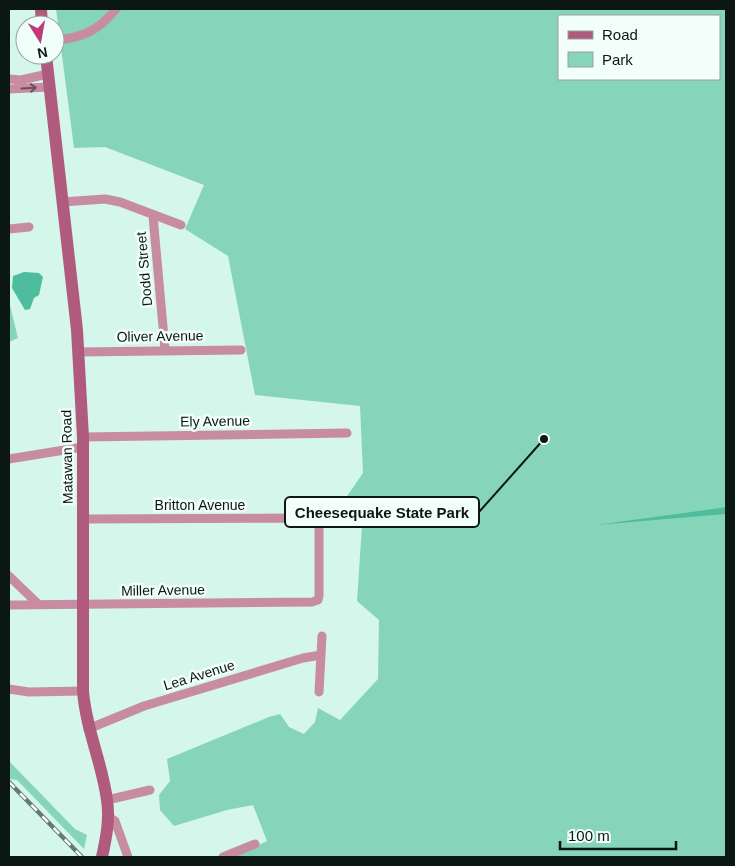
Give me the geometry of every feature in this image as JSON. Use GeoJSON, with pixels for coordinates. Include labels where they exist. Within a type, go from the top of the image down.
{"type":"FeatureCollection","features":[{"type":"Feature","properties":{"kind":"main road","name":"Matawan Road"},"geometry":{"type":"LineString","coordinates":[[47,65],[78,352],[83,442],[83,691],[88,729],[107,800],[108,817],[102,857]]}},
{"type":"Feature","properties":{"kind":"street"},"geometry":{"type":"LineString","coordinates":[[65,38],[85,34],[103,25],[116,9]]}},
{"type":"Feature","properties":{"kind":"street"},"geometry":{"type":"LineString","coordinates":[[9,79],[21,80],[48,74]]}},
{"type":"Feature","properties":{"kind":"street"},"geometry":{"type":"LineString","coordinates":[[9,89],[49,87]]}},
{"type":"Feature","properties":{"kind":"street"},"geometry":{"type":"LineString","coordinates":[[62,202],[105,199],[120,202],[181,225]]}},
{"type":"Feature","properties":{"kind":"street","name":"Dodd Street"},"geometry":{"type":"LineString","coordinates":[[153,216],[165,349]]}},
{"type":"Feature","properties":{"kind":"street"},"geometry":{"type":"LineString","coordinates":[[9,229],[29,227]]}},
{"type":"Feature","properties":{"kind":"street","name":"Oliver Avenue"},"geometry":{"type":"LineString","coordinates":[[78,352],[165,349],[241,350]]}},
{"type":"Feature","properties":{"kind":"street","name":"Ely Avenue"},"geometry":{"type":"LineString","coordinates":[[9,459],[83,442],[347,433]]}},
{"type":"Feature","properties":{"kind":"street","name":"Britton Avenue"},"geometry":{"type":"LineString","coordinates":[[83,519],[312,518],[317,520],[319,524],[318,600]]}},
{"type":"Feature","properties":{"kind":"street"},"geometry":{"type":"LineString","coordinates":[[9,576],[38,604]]}},
{"type":"Feature","properties":{"kind":"street","name":"Miller Avenue"},"geometry":{"type":"LineString","coordinates":[[9,605],[318,600]]}},
{"type":"Feature","properties":{"kind":"street"},"geometry":{"type":"LineString","coordinates":[[319,692],[322,636]]}},
{"type":"Feature","properties":{"kind":"street","name":"Lea Avenue"},"geometry":{"type":"LineString","coordinates":[[88,729],[144,706],[303,658],[321,655]]}},
{"type":"Feature","properties":{"kind":"street"},"geometry":{"type":"LineString","coordinates":[[9,689],[29,692],[83,691]]}},
{"type":"Feature","properties":{"kind":"street"},"geometry":{"type":"LineString","coordinates":[[107,800],[150,790]]}},
{"type":"Feature","properties":{"kind":"street"},"geometry":{"type":"LineString","coordinates":[[108,817],[115,821],[128,857]]}},
{"type":"Feature","properties":{"kind":"street"},"geometry":{"type":"LineString","coordinates":[[223,857],[255,844]]}},
{"type":"Feature","properties":{"kind":"green space"},"geometry":{"type":"Polygon","coordinates":[[[56,9],[726,9],[726,857],[235,857],[267,841],[253,805],[227,810],[174,826],[160,810],[159,795],[170,781],[167,759],[280,714],[289,727],[304,734],[315,722],[318,708],[340,720],[378,679],[379,620],[357,601],[363,510],[343,502],[363,473],[360,406],[255,395],[228,256],[185,229],[204,185],[105,147],[74,148],[63,65],[65,65],[65,15],[57,15],[56,9]]]}},
{"type":"Feature","properties":{"kind":"green space"},"geometry":{"type":"Polygon","coordinates":[[[9,301],[18,338],[9,342],[9,301]]]}},
{"type":"Feature","properties":{"kind":"green space"},"geometry":{"type":"Polygon","coordinates":[[[9,761],[75,829],[87,835],[84,849],[17,780],[9,779],[9,761]]]}},
{"type":"Feature","properties":{"kind":"shaded area"},"geometry":{"type":"Polygon","coordinates":[[[24,272],[39,273],[43,277],[39,295],[34,298],[30,309],[25,310],[12,288],[13,276],[24,272]]]}},
{"type":"Feature","properties":{"kind":"shaded area"},"geometry":{"type":"Polygon","coordinates":[[[726,507],[726,514],[596,525],[713,509],[726,507]]]}},
{"type":"Feature","properties":{"kind":"railway"},"geometry":{"type":"LineString","coordinates":[[9,782],[82,857]]}},
{"type":"Feature","properties":{"kind":"place","name":"Cheesequake State Park"},"geometry":{"type":"Point","coordinates":[544,439]}}]}
